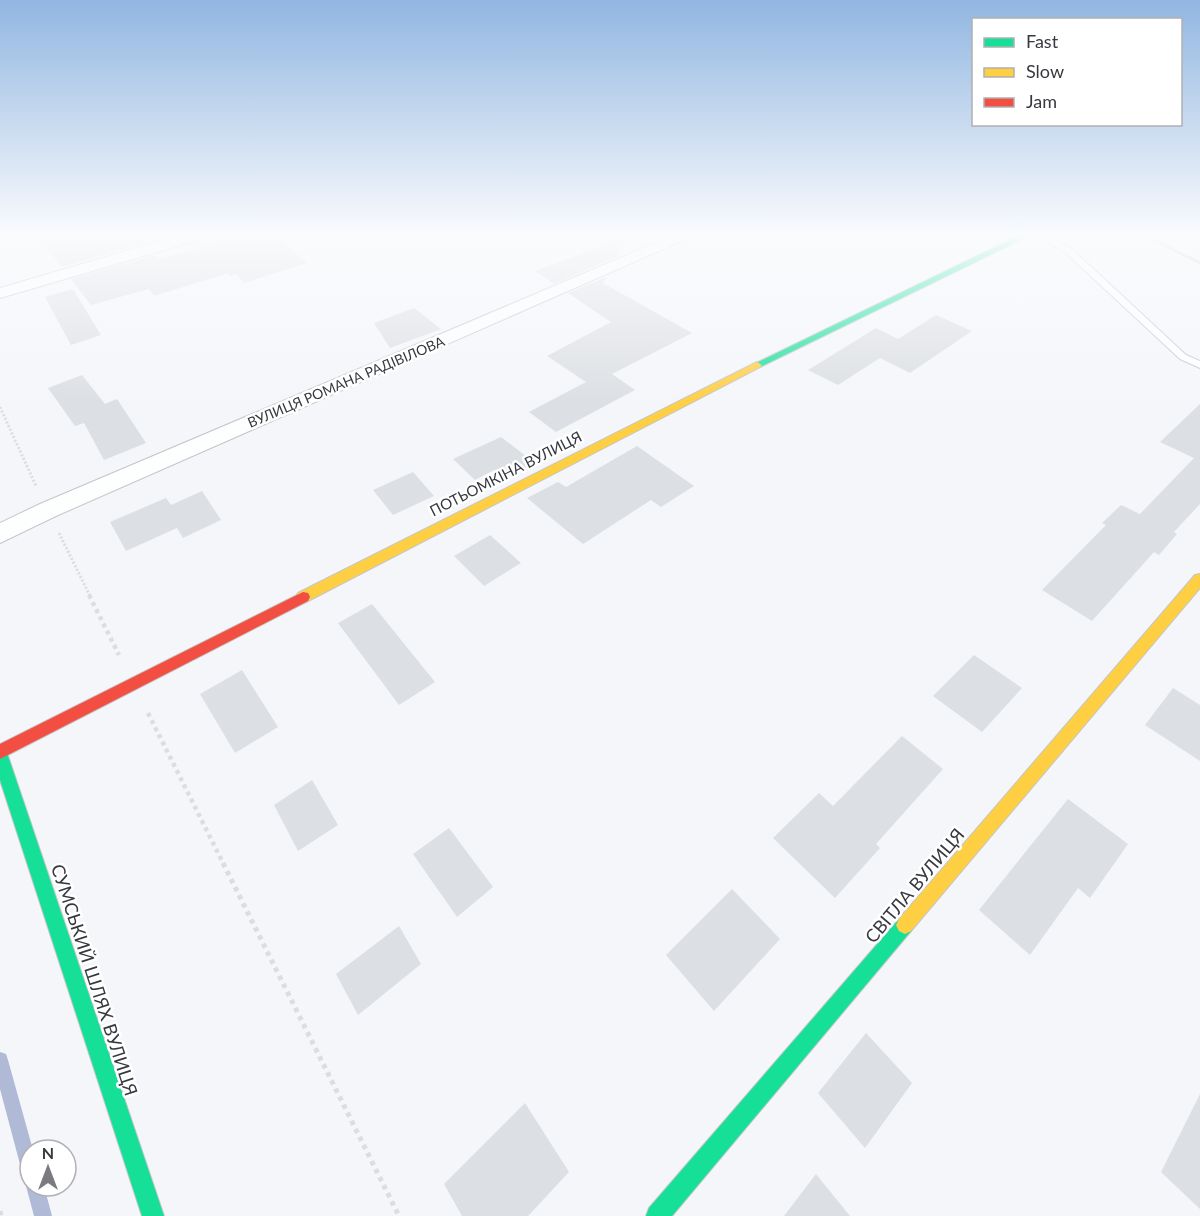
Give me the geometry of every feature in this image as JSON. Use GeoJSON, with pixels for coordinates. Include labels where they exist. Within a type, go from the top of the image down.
{"type":"FeatureCollection","features":[{"type":"Feature","properties":{"kind":"street","name":"ВУЛИЦЯ РОМАНА РАДІВІЛОВА"},"geometry":{"type":"LineString","coordinates":[[0,534],[48,510],[561,290]]}},
{"type":"Feature","properties":{"kind":"street","name":"ПОТЬОМКІНА ВУЛИЦЯ"},"geometry":{"type":"LineString","coordinates":[[0,754],[133,682],[821,332],[911,290]]}},
{"type":"Feature","properties":{"kind":"street","name":"СВІТЛА ВУЛИЦЯ"},"geometry":{"type":"LineString","coordinates":[[657,1216],[1200,579]]}},
{"type":"Feature","properties":{"kind":"street","name":"СУМСЬКИЙ ШЛЯХ ВУЛИЦЯ"},"geometry":{"type":"LineString","coordinates":[[0,754],[153,1216]]}},
{"type":"Feature","properties":{"kind":"lane"},"geometry":{"type":"LineString","coordinates":[[1111,290],[1183,357],[1200,365]]}},
{"type":"Feature","properties":{"kind":"path"},"geometry":{"type":"LineString","coordinates":[[0,407],[48,510],[399,1216]]}},
{"type":"Feature","properties":{"kind":"path"},"geometry":{"type":"LineString","coordinates":[[0,1211],[1,1216]]}},
{"type":"Feature","properties":{"kind":"building"},"geometry":{"type":"Polygon","coordinates":[[[73,290],[101,335],[71,345],[45,297],[73,290]]]}},
{"type":"Feature","properties":{"kind":"building"},"geometry":{"type":"Polygon","coordinates":[[[79,290],[146,290],[91,305],[79,290]]]}},
{"type":"Feature","properties":{"kind":"building"},"geometry":{"type":"Polygon","coordinates":[[[150,290],[174,290],[154,296],[150,290]]]}},
{"type":"Feature","properties":{"kind":"building"},"geometry":{"type":"Polygon","coordinates":[[[576,290],[615,290],[692,333],[612,374],[635,390],[556,432],[529,412],[586,382],[547,356],[611,322],[568,293],[576,290]]]}},
{"type":"Feature","properties":{"kind":"building"},"geometry":{"type":"Polygon","coordinates":[[[414,308],[441,329],[390,348],[374,323],[414,308]]]}},
{"type":"Feature","properties":{"kind":"building"},"geometry":{"type":"Polygon","coordinates":[[[936,315],[972,331],[910,373],[880,358],[838,385],[808,370],[876,328],[898,339],[936,315]]]}},
{"type":"Feature","properties":{"kind":"building"},"geometry":{"type":"Polygon","coordinates":[[[82,375],[105,404],[117,399],[146,443],[104,460],[84,423],[75,426],[48,388],[82,375]]]}},
{"type":"Feature","properties":{"kind":"building"},"geometry":{"type":"Polygon","coordinates":[[[1200,404],[1200,504],[1174,532],[1177,534],[1159,555],[1154,552],[1092,621],[1042,590],[1106,525],[1102,523],[1121,505],[1140,514],[1194,458],[1160,442],[1200,404]]]}},
{"type":"Feature","properties":{"kind":"building"},"geometry":{"type":"Polygon","coordinates":[[[501,437],[535,463],[504,479],[494,470],[475,480],[453,459],[501,437]]]}},
{"type":"Feature","properties":{"kind":"building"},"geometry":{"type":"Polygon","coordinates":[[[637,446],[694,486],[661,507],[651,500],[583,544],[527,498],[558,482],[566,487],[637,446]]]}},
{"type":"Feature","properties":{"kind":"building"},"geometry":{"type":"Polygon","coordinates":[[[413,472],[434,496],[393,515],[373,490],[413,472]]]}},
{"type":"Feature","properties":{"kind":"building"},"geometry":{"type":"Polygon","coordinates":[[[202,491],[221,520],[183,538],[177,528],[126,551],[110,522],[166,498],[171,505],[202,491]]]}},
{"type":"Feature","properties":{"kind":"building"},"geometry":{"type":"Polygon","coordinates":[[[490,535],[521,563],[484,586],[454,556],[490,535]]]}},
{"type":"Feature","properties":{"kind":"building"},"geometry":{"type":"Polygon","coordinates":[[[372,604],[435,682],[399,705],[338,623],[372,604]]]}},
{"type":"Feature","properties":{"kind":"building"},"geometry":{"type":"Polygon","coordinates":[[[974,655],[1022,688],[982,732],[933,696],[974,655]]]}},
{"type":"Feature","properties":{"kind":"building"},"geometry":{"type":"Polygon","coordinates":[[[242,670],[278,727],[235,753],[200,694],[242,670]]]}},
{"type":"Feature","properties":{"kind":"building"},"geometry":{"type":"Polygon","coordinates":[[[1173,688],[1200,705],[1200,761],[1145,725],[1173,688]]]}},
{"type":"Feature","properties":{"kind":"building"},"geometry":{"type":"Polygon","coordinates":[[[902,736],[943,769],[876,844],[880,848],[835,898],[773,838],[819,793],[833,806],[902,736]]]}},
{"type":"Feature","properties":{"kind":"building"},"geometry":{"type":"Polygon","coordinates":[[[312,780],[338,825],[298,851],[274,805],[312,780]]]}},
{"type":"Feature","properties":{"kind":"building"},"geometry":{"type":"Polygon","coordinates":[[[1068,799],[1128,844],[1090,898],[1078,888],[1030,955],[979,910],[1068,799]]]}},
{"type":"Feature","properties":{"kind":"building"},"geometry":{"type":"Polygon","coordinates":[[[449,828],[493,887],[457,917],[413,854],[449,828]]]}},
{"type":"Feature","properties":{"kind":"building"},"geometry":{"type":"Polygon","coordinates":[[[732,889],[780,939],[714,1011],[666,955],[732,889]]]}},
{"type":"Feature","properties":{"kind":"building"},"geometry":{"type":"Polygon","coordinates":[[[399,926],[421,964],[358,1015],[336,974],[399,926]]]}},
{"type":"Feature","properties":{"kind":"building"},"geometry":{"type":"Polygon","coordinates":[[[866,1033],[912,1083],[865,1148],[818,1093],[866,1033]]]}},
{"type":"Feature","properties":{"kind":"building"},"geometry":{"type":"Polygon","coordinates":[[[1200,1094],[1200,1209],[1161,1172],[1200,1094]]]}},
{"type":"Feature","properties":{"kind":"building"},"geometry":{"type":"Polygon","coordinates":[[[525,1103],[569,1172],[528,1216],[462,1216],[444,1184],[525,1103]]]}},
{"type":"Feature","properties":{"kind":"building"},"geometry":{"type":"Polygon","coordinates":[[[816,1174],[850,1216],[784,1216],[816,1174]]]}},
{"type":"Feature","properties":{"kind":"waterway"},"geometry":{"type":"LineString","coordinates":[[0,1060],[22,1138]]}},
{"type":"Feature","properties":{"kind":"waterway"},"geometry":{"type":"LineString","coordinates":[[38,1198],[43,1216]]}},
{"type":"Feature","properties":{"kind":"traffic: fast"},"geometry":{"type":"LineString","coordinates":[[757,365],[913,290]]}},
{"type":"Feature","properties":{"kind":"traffic: fast"},"geometry":{"type":"LineString","coordinates":[[0,756],[153,1216]]}},
{"type":"Feature","properties":{"kind":"traffic: fast"},"geometry":{"type":"LineString","coordinates":[[657,1216],[905,925]]}},
{"type":"Feature","properties":{"kind":"traffic: slow"},"geometry":{"type":"LineString","coordinates":[[303,597],[757,365]]}},
{"type":"Feature","properties":{"kind":"traffic: slow"},"geometry":{"type":"LineString","coordinates":[[905,925],[1200,579]]}},
{"type":"Feature","properties":{"kind":"traffic: jam"},"geometry":{"type":"LineString","coordinates":[[0,752],[303,597]]}}]}
